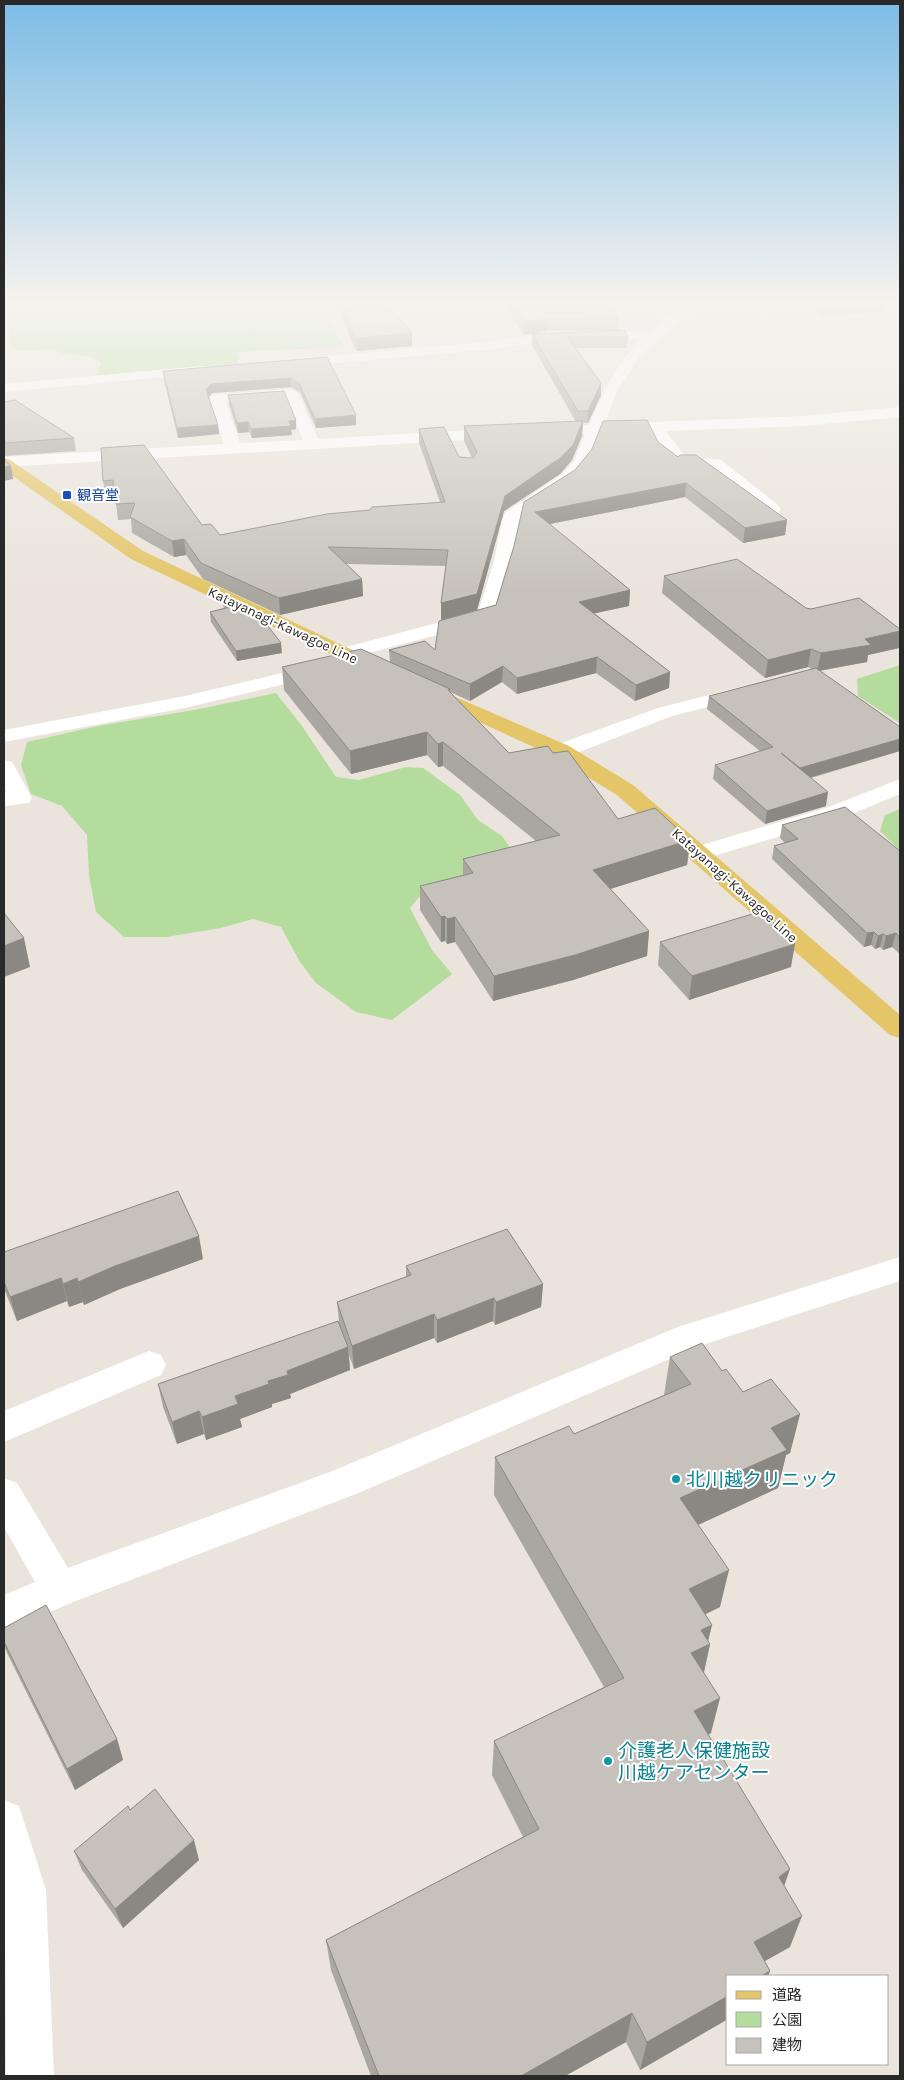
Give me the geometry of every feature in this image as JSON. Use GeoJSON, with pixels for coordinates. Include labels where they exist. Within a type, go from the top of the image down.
{"type":"FeatureCollection","features":[{"type":"Feature","properties":{"kind":"main road","name":"Katayanagi-Kawagoe Line"},"geometry":{"type":"LineString","coordinates":[[4,462],[137,555],[161,568],[352,658],[561,751],[625,790],[700,853],[900,1029]]}},
{"type":"Feature","properties":{"kind":"street"},"geometry":{"type":"LineString","coordinates":[[218,401],[233,448]]}},
{"type":"Feature","properties":{"kind":"street"},"geometry":{"type":"LineString","coordinates":[[294,401],[312,443]]}},
{"type":"Feature","properties":{"kind":"street"},"geometry":{"type":"LineString","coordinates":[[4,736],[185,702],[307,672],[487,616],[503,561],[510,520],[515,512],[567,478],[582,462],[606,401]]}},
{"type":"Feature","properties":{"kind":"street"},"geometry":{"type":"LineString","coordinates":[[4,462],[451,435],[803,421],[900,412]]}},
{"type":"Feature","properties":{"kind":"street"},"geometry":{"type":"LineString","coordinates":[[656,428],[683,464],[714,462],[772,509]]}},
{"type":"Feature","properties":{"kind":"street"},"geometry":{"type":"LineString","coordinates":[[451,435],[459,452]]}},
{"type":"Feature","properties":{"kind":"street"},"geometry":{"type":"LineString","coordinates":[[561,751],[665,712],[760,688]]}},
{"type":"Feature","properties":{"kind":"street"},"geometry":{"type":"LineString","coordinates":[[4,767],[21,798],[4,799]]}},
{"type":"Feature","properties":{"kind":"street"},"geometry":{"type":"LineString","coordinates":[[700,853],[834,812],[900,786]]}},
{"type":"Feature","properties":{"kind":"street"},"geometry":{"type":"LineString","coordinates":[[4,1614],[60,1589],[343,1483],[690,1336],[813,1295],[900,1269]]}},
{"type":"Feature","properties":{"kind":"street"},"geometry":{"type":"LineString","coordinates":[[4,1426],[149,1365]]}},
{"type":"Feature","properties":{"kind":"street"},"geometry":{"type":"LineString","coordinates":[[4,1494],[60,1589]]}},
{"type":"Feature","properties":{"kind":"street"},"geometry":{"type":"LineString","coordinates":[[4,1822],[24,1890],[30,2076]]}},
{"type":"Feature","properties":{"kind":"green space"},"geometry":{"type":"Polygon","coordinates":[[[900,665],[900,723],[858,696],[857,679],[900,665]]]}},
{"type":"Feature","properties":{"kind":"green space"},"geometry":{"type":"Polygon","coordinates":[[[276,693],[302,726],[336,777],[359,780],[406,767],[423,768],[460,795],[478,820],[502,836],[517,857],[420,896],[410,908],[432,950],[452,974],[392,1020],[356,1012],[316,983],[300,962],[281,927],[253,919],[221,928],[166,937],[124,937],[96,912],[89,875],[87,835],[62,806],[31,794],[21,765],[27,742],[98,726],[194,710],[276,693]]]}},
{"type":"Feature","properties":{"kind":"green space"},"geometry":{"type":"Polygon","coordinates":[[[900,809],[900,851],[880,831],[885,815],[900,809]]]}},
{"type":"Feature","properties":{"kind":"building"},"geometry":{"type":"Polygon","coordinates":[[[17,401],[74,438],[4,443],[4,402],[17,401]]]}},
{"type":"Feature","properties":{"kind":"building"},"geometry":{"type":"Polygon","coordinates":[[[170,401],[210,401],[218,425],[177,428],[170,401]]]}},
{"type":"Feature","properties":{"kind":"building"},"geometry":{"type":"Polygon","coordinates":[[[230,401],[288,401],[296,420],[289,421],[291,426],[251,429],[248,422],[237,423],[230,401]]]}},
{"type":"Feature","properties":{"kind":"building"},"geometry":{"type":"Polygon","coordinates":[[[307,401],[349,401],[356,415],[315,419],[307,401]]]}},
{"type":"Feature","properties":{"kind":"building"},"geometry":{"type":"Polygon","coordinates":[[[572,401],[593,401],[588,411],[578,411],[572,401]]]}},
{"type":"Feature","properties":{"kind":"building"},"geometry":{"type":"Polygon","coordinates":[[[647,420],[658,442],[678,457],[680,455],[696,455],[787,520],[745,528],[686,483],[535,512],[630,590],[579,602],[670,672],[636,685],[597,657],[517,678],[503,666],[470,684],[389,650],[425,641],[435,650],[439,621],[496,605],[514,546],[524,502],[575,470],[592,449],[603,421],[647,420]]]}},
{"type":"Feature","properties":{"kind":"building"},"geometry":{"type":"Polygon","coordinates":[[[583,421],[573,445],[560,458],[505,496],[477,594],[441,603],[448,550],[328,547],[362,579],[279,598],[201,563],[184,539],[172,541],[130,517],[135,503],[116,504],[113,480],[103,481],[101,448],[144,445],[202,525],[211,524],[220,535],[327,514],[370,510],[372,507],[445,502],[419,429],[444,427],[459,457],[473,458],[477,452],[464,426],[583,421]]]}},
{"type":"Feature","properties":{"kind":"building"},"geometry":{"type":"Polygon","coordinates":[[[4,460],[11,466],[4,467],[4,460]]]}},
{"type":"Feature","properties":{"kind":"building"},"geometry":{"type":"Polygon","coordinates":[[[737,559],[806,608],[811,609],[859,598],[900,629],[900,631],[865,639],[871,645],[821,653],[811,649],[768,660],[664,576],[737,559]]]}},
{"type":"Feature","properties":{"kind":"building"},"geometry":{"type":"Polygon","coordinates":[[[222,596],[258,613],[281,643],[236,651],[210,612],[230,607],[222,596]]]}},
{"type":"Feature","properties":{"kind":"building"},"geometry":{"type":"Polygon","coordinates":[[[361,649],[450,689],[448,690],[509,753],[548,746],[553,753],[568,751],[618,819],[655,808],[690,840],[593,870],[649,931],[575,955],[494,976],[455,917],[447,919],[445,916],[441,917],[420,886],[473,873],[463,859],[560,835],[443,742],[438,744],[427,732],[350,751],[282,667],[361,649]]]}},
{"type":"Feature","properties":{"kind":"building"},"geometry":{"type":"Polygon","coordinates":[[[816,668],[900,727],[900,739],[800,768],[781,753],[828,792],[767,811],[715,765],[773,747],[709,696],[816,668]]]}},
{"type":"Feature","properties":{"kind":"building"},"geometry":{"type":"Polygon","coordinates":[[[845,807],[900,851],[900,938],[896,933],[878,936],[874,932],[867,933],[774,846],[798,839],[782,825],[845,807]]]}},
{"type":"Feature","properties":{"kind":"building"},"geometry":{"type":"Polygon","coordinates":[[[762,911],[795,944],[692,976],[660,942],[762,911]]]}},
{"type":"Feature","properties":{"kind":"building"},"geometry":{"type":"Polygon","coordinates":[[[4,913],[24,938],[4,946],[4,913]]]}},
{"type":"Feature","properties":{"kind":"building"},"geometry":{"type":"Polygon","coordinates":[[[178,1191],[199,1236],[115,1266],[78,1282],[77,1278],[63,1284],[61,1278],[10,1297],[4,1282],[4,1252],[178,1191]]]}},
{"type":"Feature","properties":{"kind":"building"},"geometry":{"type":"Polygon","coordinates":[[[507,1229],[543,1284],[496,1302],[494,1298],[437,1320],[434,1314],[352,1346],[337,1302],[411,1275],[406,1266],[507,1229]]]}},
{"type":"Feature","properties":{"kind":"building"},"geometry":{"type":"Polygon","coordinates":[[[338,1321],[348,1347],[287,1371],[288,1375],[268,1381],[269,1384],[235,1396],[238,1404],[202,1417],[199,1411],[172,1422],[158,1384],[338,1321]]]}},
{"type":"Feature","properties":{"kind":"building"},"geometry":{"type":"Polygon","coordinates":[[[702,1343],[722,1371],[726,1369],[743,1392],[771,1379],[800,1414],[771,1428],[787,1450],[680,1498],[729,1570],[689,1589],[712,1625],[701,1630],[710,1644],[691,1653],[720,1698],[694,1711],[790,1869],[779,1877],[802,1916],[754,1942],[770,1971],[763,1975],[726,1975],[726,1997],[647,2042],[632,2013],[521,2076],[379,2076],[326,1940],[539,1829],[494,1741],[624,1678],[495,1457],[569,1426],[574,1434],[691,1384],[670,1357],[702,1343]]]}},
{"type":"Feature","properties":{"kind":"building"},"geometry":{"type":"Polygon","coordinates":[[[46,1605],[117,1739],[67,1769],[4,1642],[4,1628],[46,1605]]]}},
{"type":"Feature","properties":{"kind":"building"},"geometry":{"type":"Polygon","coordinates":[[[155,1789],[194,1840],[115,1909],[74,1851],[128,1806],[130,1810],[155,1789]]]}},
{"type":"Feature","properties":{"kind":"place","name":"観音堂"},"geometry":{"type":"Point","coordinates":[67,495]}},
{"type":"Feature","properties":{"kind":"place","name":"北川越クリニック"},"geometry":{"type":"Point","coordinates":[676,1479]}},
{"type":"Feature","properties":{"kind":"place","name":"介護老人保健施設 川越ケアセンター"},"geometry":{"type":"Point","coordinates":[608,1761]}}]}
